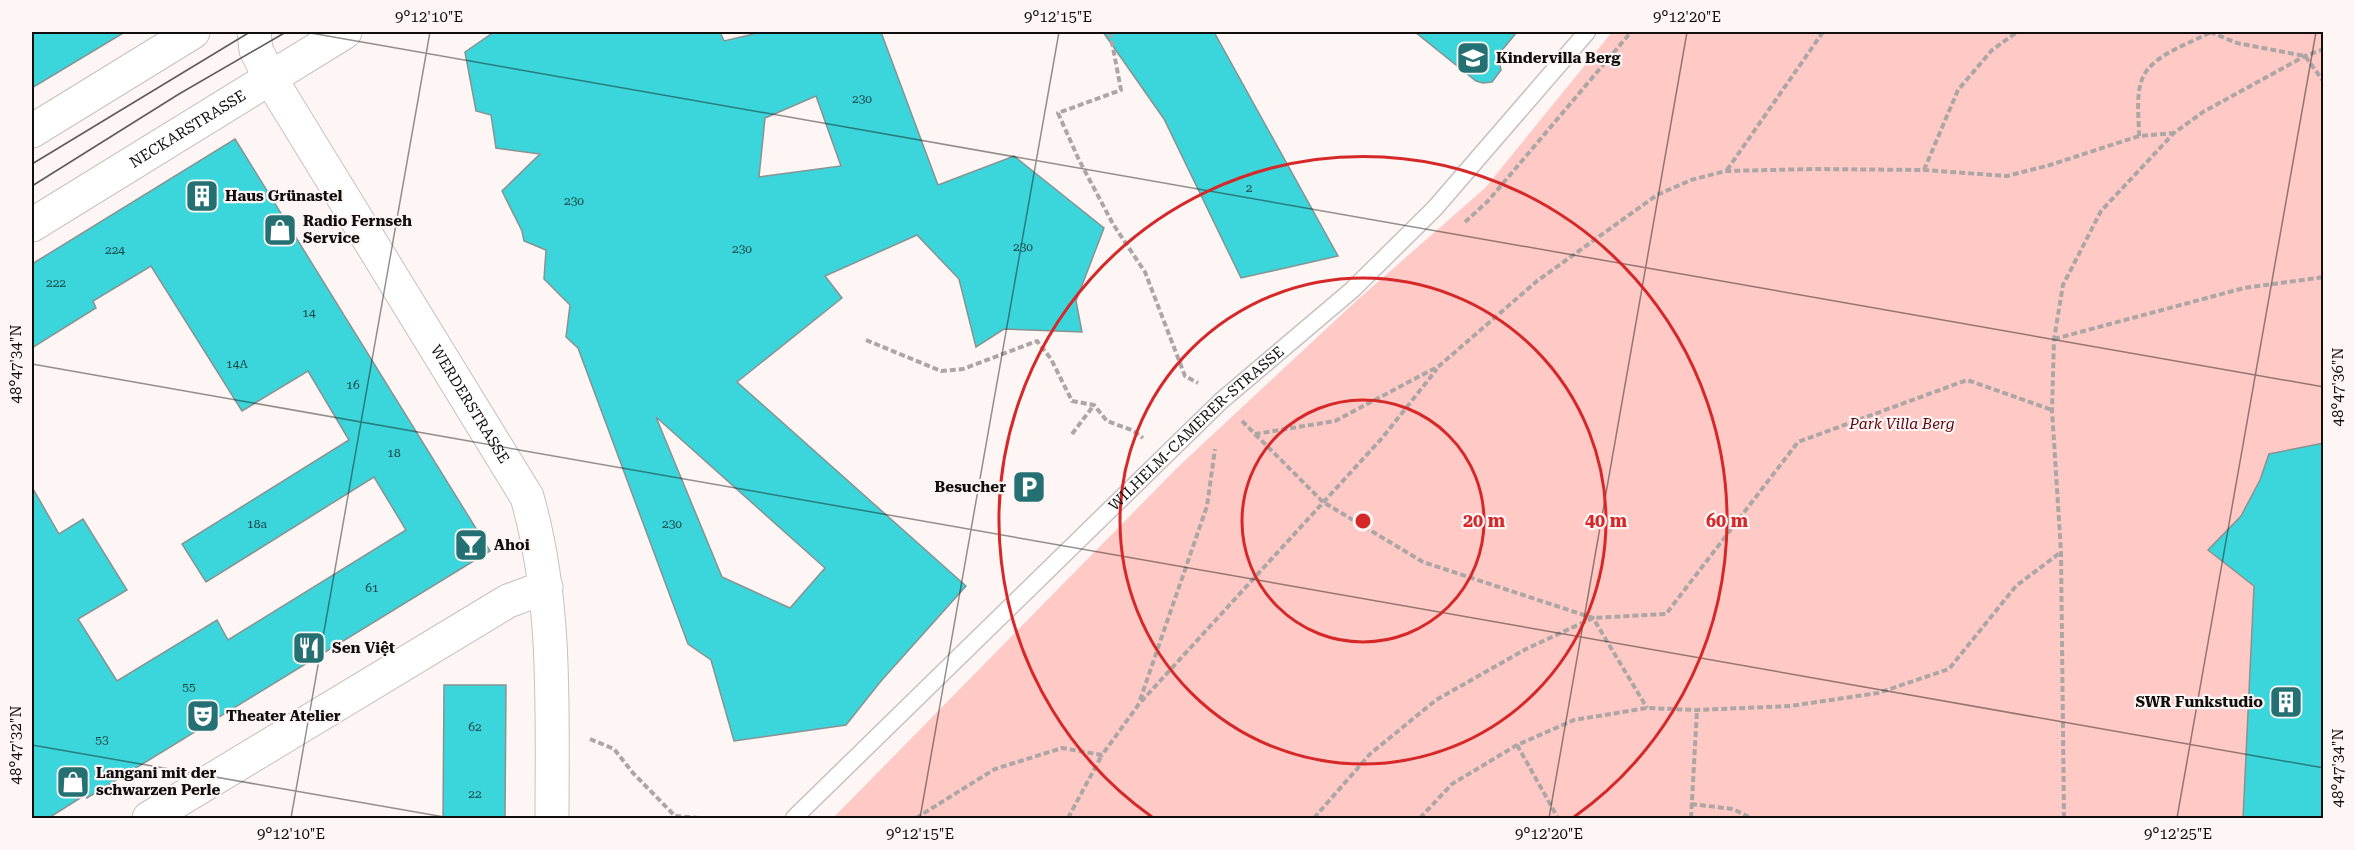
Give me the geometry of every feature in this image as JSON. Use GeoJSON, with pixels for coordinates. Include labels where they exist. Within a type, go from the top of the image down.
{"type":"FeatureCollection","features":[{"type":"Feature","properties":{"kind":"street"},"geometry":{"type":"LineString","coordinates":[[32,131],[193,32]]}},
{"type":"Feature","properties":{"kind":"street","name":"WERDERSTRASSE"},"geometry":{"type":"LineString","coordinates":[[254,32],[256,50],[270,78],[527,497],[537,532],[546,588],[552,732],[552,819]]}},
{"type":"Feature","properties":{"kind":"street","name":"NECKARSTRASSE"},"geometry":{"type":"LineString","coordinates":[[32,225],[345,32]]}},
{"type":"Feature","properties":{"kind":"street"},"geometry":{"type":"LineString","coordinates":[[149,819],[508,601],[546,588]]}},
{"type":"Feature","properties":{"kind":"lane","name":"WILHELM-CAMERER-STRASSE"},"geometry":{"type":"LineString","coordinates":[[794,819],[1221,401],[1352,290],[1435,208],[1587,32]]}},
{"type":"Feature","properties":{"kind":"path"},"geometry":{"type":"LineString","coordinates":[[1110,32],[1121,90],[1058,113],[1113,224],[1145,272],[1185,376],[1209,389],[1323,502],[1423,562],[1593,618],[1666,614],[1798,442],[1967,380],[2052,410]]}},
{"type":"Feature","properties":{"kind":"path"},"geometry":{"type":"LineString","coordinates":[[1726,171],[1823,32]]}},
{"type":"Feature","properties":{"kind":"path"},"geometry":{"type":"LineString","coordinates":[[1924,170],[1958,90],[1992,50],[2017,32]]}},
{"type":"Feature","properties":{"kind":"path"},"geometry":{"type":"LineString","coordinates":[[2139,136],[2139,95],[2145,74],[2164,56],[2211,32],[2237,43],[2305,56],[2324,82]]}},
{"type":"Feature","properties":{"kind":"path"},"geometry":{"type":"LineString","coordinates":[[2064,819],[2061,552],[2052,410],[2054,339],[2063,285],[2102,211],[2174,133],[2203,112],[2305,56],[2324,49]]}},
{"type":"Feature","properties":{"kind":"path"},"geometry":{"type":"LineString","coordinates":[[1068,819],[1102,755],[1139,704],[1383,437],[1439,366],[1537,280],[1657,195],[1691,180],[1726,171],[1924,170],[2007,176],[2050,165],[2139,136],[2174,133]]}},
{"type":"Feature","properties":{"kind":"path"},"geometry":{"type":"LineString","coordinates":[[2054,339],[2244,288],[2324,277]]}},
{"type":"Feature","properties":{"kind":"path"},"geometry":{"type":"LineString","coordinates":[[866,340],[941,371],[963,369],[1037,341],[1051,359],[1072,401],[1094,405],[1107,421],[1134,431],[1165,455]]}},
{"type":"Feature","properties":{"kind":"path"},"geometry":{"type":"LineString","coordinates":[[1255,434],[1335,421],[1439,366]]}},
{"type":"Feature","properties":{"kind":"path"},"geometry":{"type":"LineString","coordinates":[[1139,704],[1207,506],[1221,401]]}},
{"type":"Feature","properties":{"kind":"path"},"geometry":{"type":"LineString","coordinates":[[1072,434],[1094,405]]}},
{"type":"Feature","properties":{"kind":"path"},"geometry":{"type":"LineString","coordinates":[[1420,819],[1452,784],[1517,745],[1574,720],[1647,708],[1697,710],[1790,706],[1878,693],[1949,669],[2016,586],[2061,552]]}},
{"type":"Feature","properties":{"kind":"path"},"geometry":{"type":"LineString","coordinates":[[1593,618],[1647,708]]}},
{"type":"Feature","properties":{"kind":"path"},"geometry":{"type":"LineString","coordinates":[[1314,819],[1370,754],[1436,700],[1526,649],[1593,618]]}},
{"type":"Feature","properties":{"kind":"path"},"geometry":{"type":"LineString","coordinates":[[1690,819],[1697,710]]}},
{"type":"Feature","properties":{"kind":"path"},"geometry":{"type":"LineString","coordinates":[[552,732],[588,738],[614,749],[633,773],[675,816],[699,819]]}},
{"type":"Feature","properties":{"kind":"path"},"geometry":{"type":"LineString","coordinates":[[1517,745],[1558,819]]}},
{"type":"Feature","properties":{"kind":"path"},"geometry":{"type":"LineString","coordinates":[[916,819],[995,770],[1062,748],[1102,755]]}},
{"type":"Feature","properties":{"kind":"path"},"geometry":{"type":"LineString","coordinates":[[1691,804],[1733,808],[1751,819]]}},
{"type":"Feature","properties":{"kind":"green space","name":"Park Villa Berg"},"geometry":{"type":"Polygon","coordinates":[[[1612,32],[2323,32],[2323,818],[833,818],[1178,467],[1355,302],[1485,188],[1612,32]]]}},
{"type":"Feature","properties":{"kind":"building"},"geometry":{"type":"Polygon","coordinates":[[[32,32],[125,32],[32,88],[32,32]]]}},
{"type":"Feature","properties":{"kind":"building"},"geometry":{"type":"Polygon","coordinates":[[[494,32],[720,32],[724,41],[762,32],[881,32],[938,185],[1014,156],[1104,228],[1076,301],[1082,332],[1004,329],[976,347],[959,279],[917,235],[825,276],[842,298],[737,382],[966,586],[881,681],[846,725],[734,741],[711,660],[688,644],[578,348],[566,337],[570,305],[544,279],[546,250],[524,241],[522,231],[502,191],[540,154],[496,148],[491,115],[476,111],[465,52],[494,32]],[[816,96],[765,118],[759,177],[841,166],[816,96]],[[656,417],[722,577],[790,608],[825,568],[656,417]]]}},
{"type":"Feature","properties":{"kind":"building"},"geometry":{"type":"Polygon","coordinates":[[[1103,32],[1214,32],[1338,256],[1241,278],[1164,119],[1103,32]]]}},
{"type":"Feature","properties":{"kind":"building","name":"Kindervilla Berg"},"geometry":{"type":"Polygon","coordinates":[[[1415,32],[1517,32],[1498,55],[1501,70],[1492,82],[1483,83],[1476,81],[1415,32]]]}},
{"type":"Feature","properties":{"kind":"building"},"geometry":{"type":"Polygon","coordinates":[[[235,139],[490,551],[87,798],[85,795],[47,819],[32,819],[32,487],[59,534],[83,519],[127,590],[78,619],[117,681],[217,620],[228,640],[406,530],[374,477],[206,582],[182,544],[349,440],[308,371],[242,411],[151,266],[93,301],[96,308],[32,348],[32,264],[235,139]]]}},
{"type":"Feature","properties":{"kind":"building","name":"SWR Funkstudio"},"geometry":{"type":"Polygon","coordinates":[[[2324,443],[2324,819],[2243,819],[2254,586],[2208,550],[2241,516],[2260,480],[2269,454],[2324,443]]]}},
{"type":"Feature","properties":{"kind":"building"},"geometry":{"type":"Polygon","coordinates":[[[444,685],[506,685],[505,819],[443,819],[444,685]]]}},
{"type":"Feature","properties":{"kind":"tram line"},"geometry":{"type":"LineString","coordinates":[[32,164],[250,32]]}},
{"type":"Feature","properties":{"kind":"tram line"},"geometry":{"type":"LineString","coordinates":[[32,186],[179,94],[286,32]]}},
{"type":"Feature","properties":{"kind":"place","name":"Kindervilla Berg"},"geometry":{"type":"Point","coordinates":[1473,58]}},
{"type":"Feature","properties":{"kind":"place","name":"Haus Grünastel"},"geometry":{"type":"Point","coordinates":[202,196]}},
{"type":"Feature","properties":{"kind":"place","name":"Radio Fernseh Service"},"geometry":{"type":"Point","coordinates":[280,230]}},
{"type":"Feature","properties":{"kind":"place","name":"Besucher"},"geometry":{"type":"Point","coordinates":[1029,487]}},
{"type":"Feature","properties":{"kind":"place","name":"Ahoi"},"geometry":{"type":"Point","coordinates":[471,545]}},
{"type":"Feature","properties":{"kind":"place","name":"Sen Việt"},"geometry":{"type":"Point","coordinates":[309,648]}},
{"type":"Feature","properties":{"kind":"place","name":"SWR Funkstudio"},"geometry":{"type":"Point","coordinates":[2286,702]}},
{"type":"Feature","properties":{"kind":"place","name":"Theater Atelier"},"geometry":{"type":"Point","coordinates":[203,716]}},
{"type":"Feature","properties":{"kind":"place","name":"Langani mit der schwarzen Perle"},"geometry":{"type":"Point","coordinates":[73,782]}}]}
